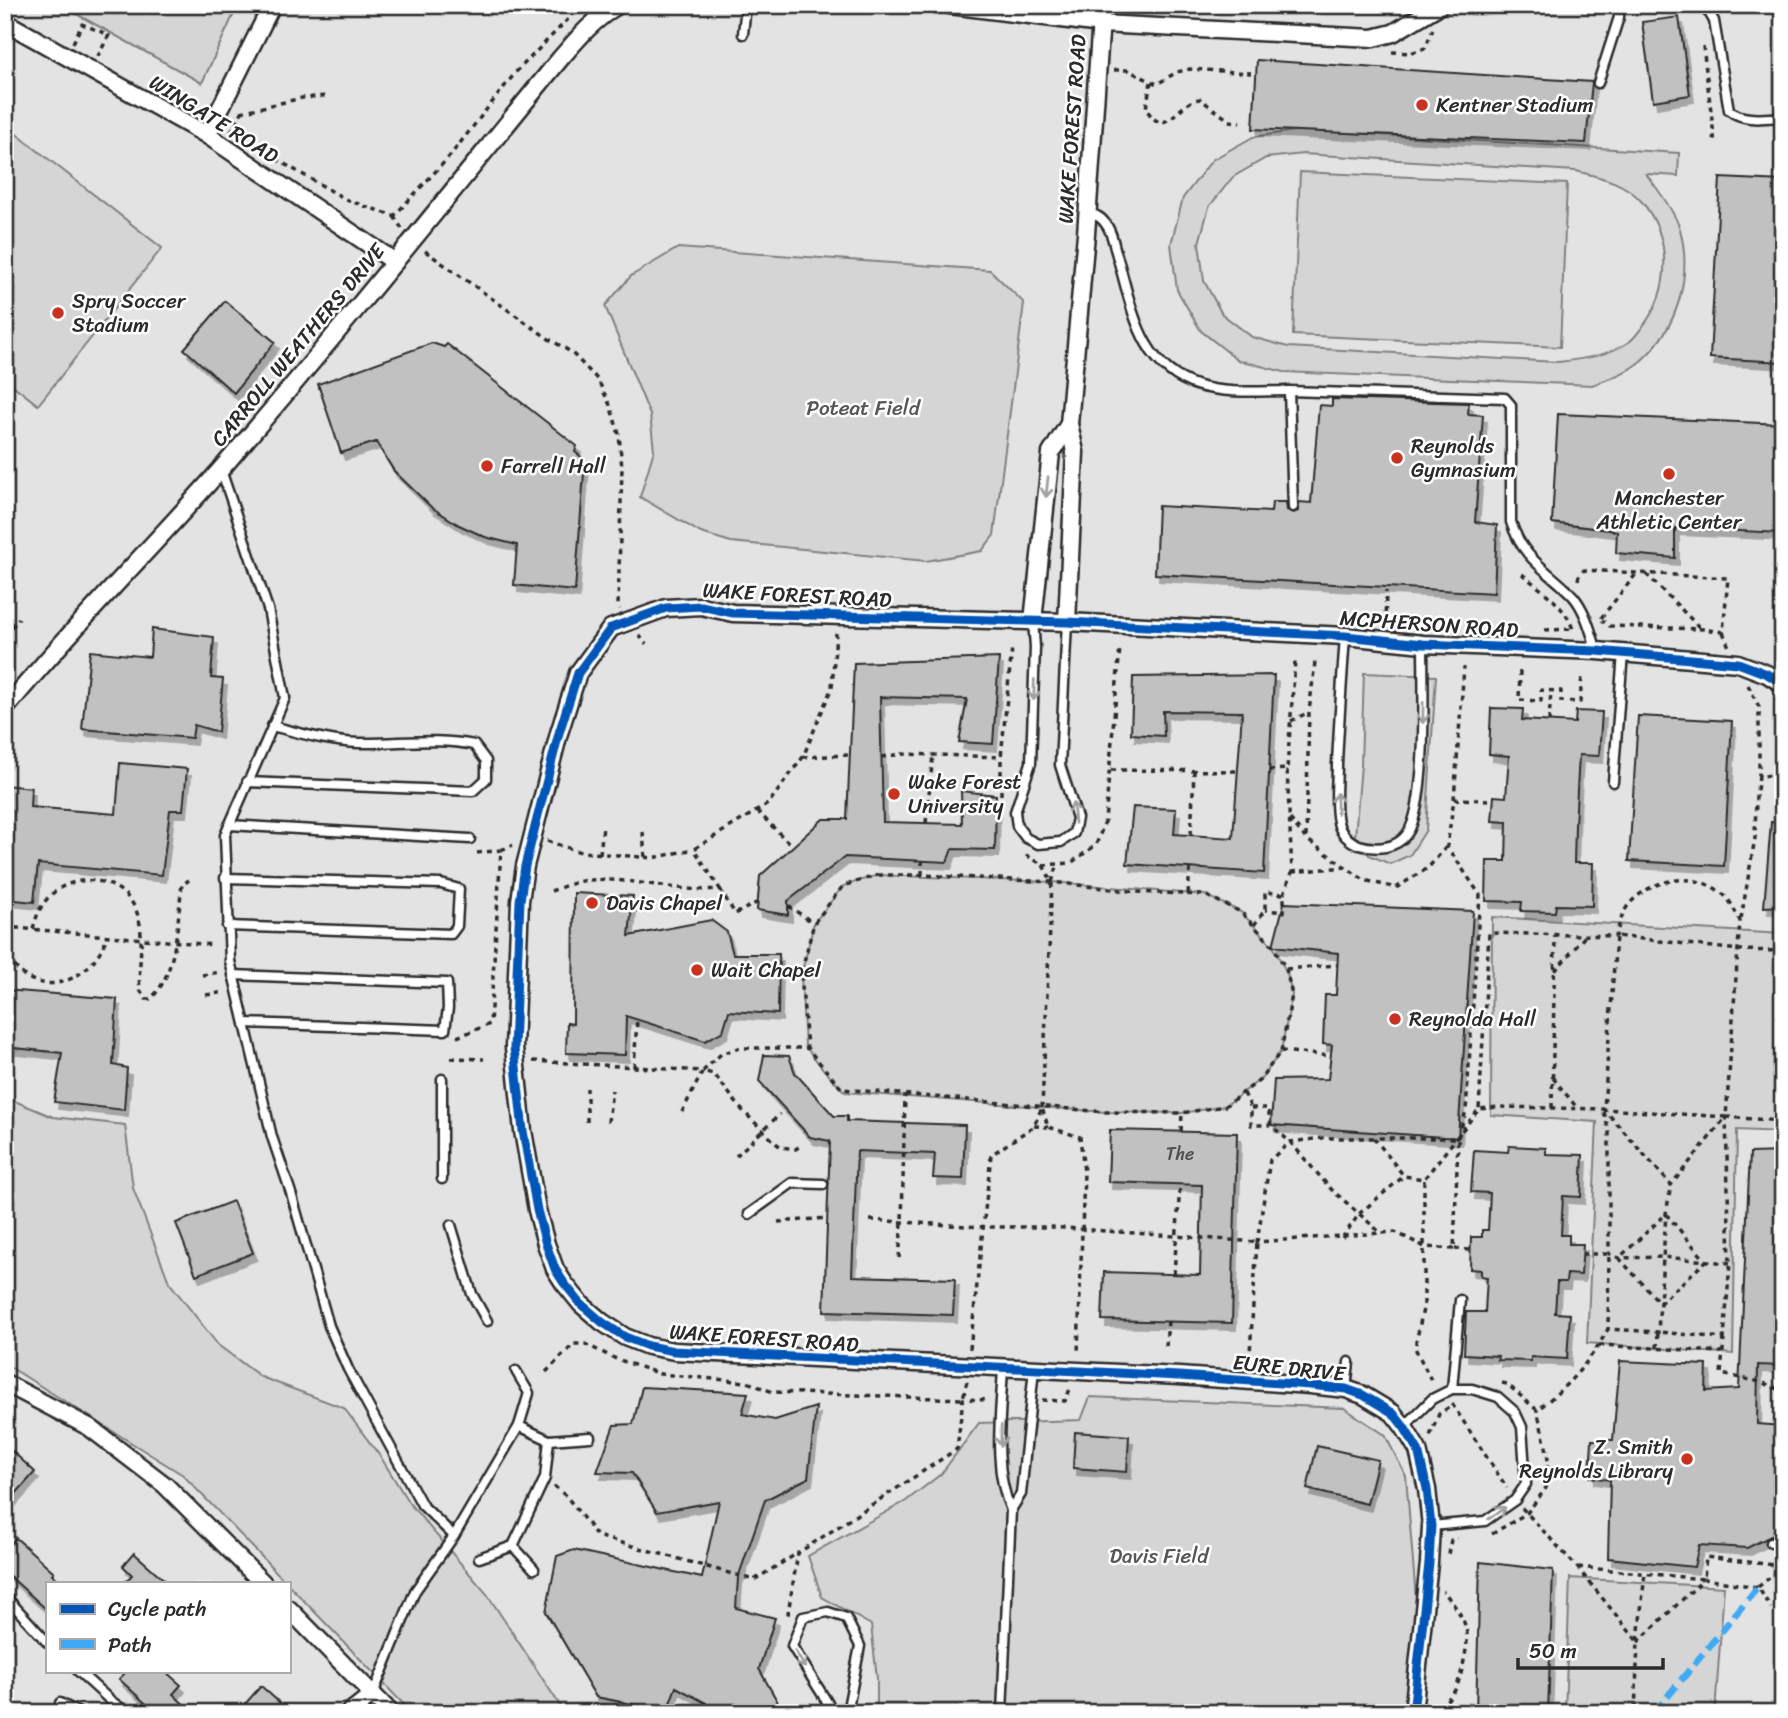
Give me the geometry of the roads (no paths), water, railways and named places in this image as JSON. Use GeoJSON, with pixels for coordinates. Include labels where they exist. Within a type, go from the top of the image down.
{"type":"FeatureCollection","features":[{"type":"Feature","properties":{"kind":"street"},"geometry":{"type":"LineString","coordinates":[[207,135],[272,5]]}},
{"type":"Feature","properties":{"kind":"street","name":"CARROLL WEATHERS DRIVE"},"geometry":{"type":"LineString","coordinates":[[5,709],[38,668],[221,469],[585,30],[618,5]]}},
{"type":"Feature","properties":{"kind":"street"},"geometry":{"type":"LineString","coordinates":[[950,5],[1101,24],[1373,38],[1393,33],[1440,5]]}},
{"type":"Feature","properties":{"kind":"street","name":"WAKE FOREST ROAD"},"geometry":{"type":"LineString","coordinates":[[1034,1369],[700,1353],[648,1346],[625,1337],[581,1304],[555,1269],[546,1244],[523,1131],[514,1048],[520,901],[525,866],[559,733],[578,673],[611,628],[666,608],[701,606],[733,613],[1067,622],[1075,452],[1069,424],[1102,5]]}},
{"type":"Feature","properties":{"kind":"street","name":"WINGATE ROAD"},"geometry":{"type":"LineString","coordinates":[[5,22],[207,135],[395,262]]}},
{"type":"Feature","properties":{"kind":"street","name":"WAKE FOREST ROAD"},"geometry":{"type":"LineString","coordinates":[[1033,621],[1051,453],[1069,424]]}},
{"type":"Feature","properties":{"kind":"street","name":"MCPHERSON ROAD"},"geometry":{"type":"LineString","coordinates":[[1067,622],[1345,636],[1423,644],[1597,650],[1738,663],[1767,674],[1783,684]]}},
{"type":"Feature","properties":{"kind":"street","name":"EURE DRIVE"},"geometry":{"type":"LineString","coordinates":[[1034,1369],[1179,1376],[1346,1389],[1379,1403],[1393,1413],[1418,1450],[1432,1526],[1413,1713]]}},
{"type":"Feature","properties":{"kind":"street"},"geometry":{"type":"LineString","coordinates":[[5,1383],[89,1427],[164,1485],[262,1582]]}},
{"type":"Feature","properties":{"kind":"street"},"geometry":{"type":"LineString","coordinates":[[290,1610],[391,1713]]}},
{"type":"Feature","properties":{"kind":"street"},"geometry":{"type":"LineString","coordinates":[[349,1713],[373,1694]]}},
{"type":"Feature","properties":{"kind":"lane"},"geometry":{"type":"LineString","coordinates":[[743,34],[746,5]]}},
{"type":"Feature","properties":{"kind":"lane"},"geometry":{"type":"LineString","coordinates":[[1598,83],[1619,17],[1619,5]]}},
{"type":"Feature","properties":{"kind":"lane"},"geometry":{"type":"LineString","coordinates":[[1700,5],[1714,22],[1729,110],[1736,116],[1746,118],[1783,117]]}},
{"type":"Feature","properties":{"kind":"lane"},"geometry":{"type":"LineString","coordinates":[[1087,213],[1098,215],[1110,230],[1132,314],[1145,343],[1160,362],[1198,386],[1230,390],[1505,398],[1510,401],[1511,522],[1514,533],[1531,558],[1576,601],[1597,650]]}},
{"type":"Feature","properties":{"kind":"lane"},"geometry":{"type":"LineString","coordinates":[[1289,391],[1293,507]]}},
{"type":"Feature","properties":{"kind":"lane"},"geometry":{"type":"LineString","coordinates":[[221,469],[268,609],[285,698],[225,835],[225,878],[233,975],[272,1137],[329,1326],[348,1369],[422,1505],[454,1536]]}},
{"type":"Feature","properties":{"kind":"lane"},"geometry":{"type":"LineString","coordinates":[[1033,621],[1035,647],[1031,763],[1015,812],[1017,826],[1026,838],[1038,844],[1061,842],[1074,833],[1077,818],[1060,765],[1067,622]]}},
{"type":"Feature","properties":{"kind":"lane"},"geometry":{"type":"LineString","coordinates":[[1345,636],[1338,729],[1338,822],[1347,838],[1357,844],[1373,847],[1396,845],[1407,835],[1415,815],[1422,754],[1423,644]]}},
{"type":"Feature","properties":{"kind":"lane"},"geometry":{"type":"LineString","coordinates":[[1613,782],[1623,653]]}},
{"type":"Feature","properties":{"kind":"lane"},"geometry":{"type":"LineString","coordinates":[[247,782],[473,791],[486,779],[486,761],[474,745],[455,741],[356,743],[320,738],[272,726]]}},
{"type":"Feature","properties":{"kind":"lane"},"geometry":{"type":"LineString","coordinates":[[229,825],[470,839]]}},
{"type":"Feature","properties":{"kind":"lane"},"geometry":{"type":"LineString","coordinates":[[225,878],[441,884],[459,889],[457,926],[451,934],[228,926]]}},
{"type":"Feature","properties":{"kind":"lane"},"geometry":{"type":"LineString","coordinates":[[233,975],[447,983],[449,1008],[445,1030],[246,1023]]}},
{"type":"Feature","properties":{"kind":"lane"},"geometry":{"type":"LineString","coordinates":[[442,1079],[442,1180]]}},
{"type":"Feature","properties":{"kind":"lane"},"geometry":{"type":"LineString","coordinates":[[749,1214],[792,1183],[823,1184]]}},
{"type":"Feature","properties":{"kind":"lane"},"geometry":{"type":"LineString","coordinates":[[452,1225],[472,1294],[487,1321]]}},
{"type":"Feature","properties":{"kind":"lane"},"geometry":{"type":"LineString","coordinates":[[1448,1391],[1460,1300]]}},
{"type":"Feature","properties":{"kind":"lane"},"geometry":{"type":"LineString","coordinates":[[1346,1389],[1349,1362]]}},
{"type":"Feature","properties":{"kind":"lane"},"geometry":{"type":"LineString","coordinates":[[1002,1713],[1011,1510],[1003,1492],[1000,1465],[1003,1368]]}},
{"type":"Feature","properties":{"kind":"lane"},"geometry":{"type":"LineString","coordinates":[[1011,1510],[1021,1494],[1034,1369]]}},
{"type":"Feature","properties":{"kind":"lane"},"geometry":{"type":"LineString","coordinates":[[373,1694],[415,1591],[454,1536],[519,1426],[529,1393],[516,1371]]}},
{"type":"Feature","properties":{"kind":"lane"},"geometry":{"type":"LineString","coordinates":[[1404,1427],[1432,1399],[1448,1391],[1472,1389],[1498,1397],[1515,1412],[1522,1427],[1526,1484],[1515,1500],[1485,1521],[1432,1526]]}},
{"type":"Feature","properties":{"kind":"lane"},"geometry":{"type":"LineString","coordinates":[[519,1426],[549,1440],[590,1437]]}},
{"type":"Feature","properties":{"kind":"lane"},"geometry":{"type":"LineString","coordinates":[[479,1558],[513,1546],[545,1479],[549,1440]]}},
{"type":"Feature","properties":{"kind":"lane"},"geometry":{"type":"LineString","coordinates":[[1771,1543],[1783,1542]]}},
{"type":"Feature","properties":{"kind":"lane"},"geometry":{"type":"LineString","coordinates":[[513,1546],[534,1569]]}},
{"type":"Feature","properties":{"kind":"lane"},"geometry":{"type":"LineString","coordinates":[[5,1596],[46,1641]]}},
{"type":"Feature","properties":{"kind":"lane"},"geometry":{"type":"LineString","coordinates":[[834,1713],[792,1646],[803,1616],[828,1612],[846,1618],[860,1646],[847,1713]]}},
{"type":"Feature","properties":{"kind":"lane"},"geometry":{"type":"LineString","coordinates":[[79,1672],[128,1713]]}},
{"type":"Feature","properties":{"kind":"lane"},"geometry":{"type":"LineString","coordinates":[[60,1703],[79,1713]]}},
{"type":"Feature","properties":{"kind":"place","name":"Kentner Stadium"},"geometry":{"type":"Point","coordinates":[1422,105]}},
{"type":"Feature","properties":{"kind":"place","name":"Spry Soccer Stadium"},"geometry":{"type":"Point","coordinates":[58,313]}},
{"type":"Feature","properties":{"kind":"place","name":"Reynolds Gymnasium"},"geometry":{"type":"Point","coordinates":[1397,458]}},
{"type":"Feature","properties":{"kind":"place","name":"Farrell Hall"},"geometry":{"type":"Point","coordinates":[487,466]}},
{"type":"Feature","properties":{"kind":"place","name":"Manchester Athletic Center"},"geometry":{"type":"Point","coordinates":[1669,474]}},
{"type":"Feature","properties":{"kind":"place","name":"Wake Forest University"},"geometry":{"type":"Point","coordinates":[894,794]}},
{"type":"Feature","properties":{"kind":"place","name":"Davis Chapel"},"geometry":{"type":"Point","coordinates":[592,903]}},
{"type":"Feature","properties":{"kind":"place","name":"Wait Chapel"},"geometry":{"type":"Point","coordinates":[697,970]}},
{"type":"Feature","properties":{"kind":"place","name":"Reynolda Hall"},"geometry":{"type":"Point","coordinates":[1395,1019]}},
{"type":"Feature","properties":{"kind":"place","name":"Z. Smith Reynolds Library"},"geometry":{"type":"Point","coordinates":[1687,1459]}},
{"type":"Feature","properties":{"kind":"park label","name":"Poteat Field"},"geometry":{"type":"Point","coordinates":[863,408]}},
{"type":"Feature","properties":{"kind":"park label","name":"Davis Field"},"geometry":{"type":"Point","coordinates":[1159,1556]}}]}
